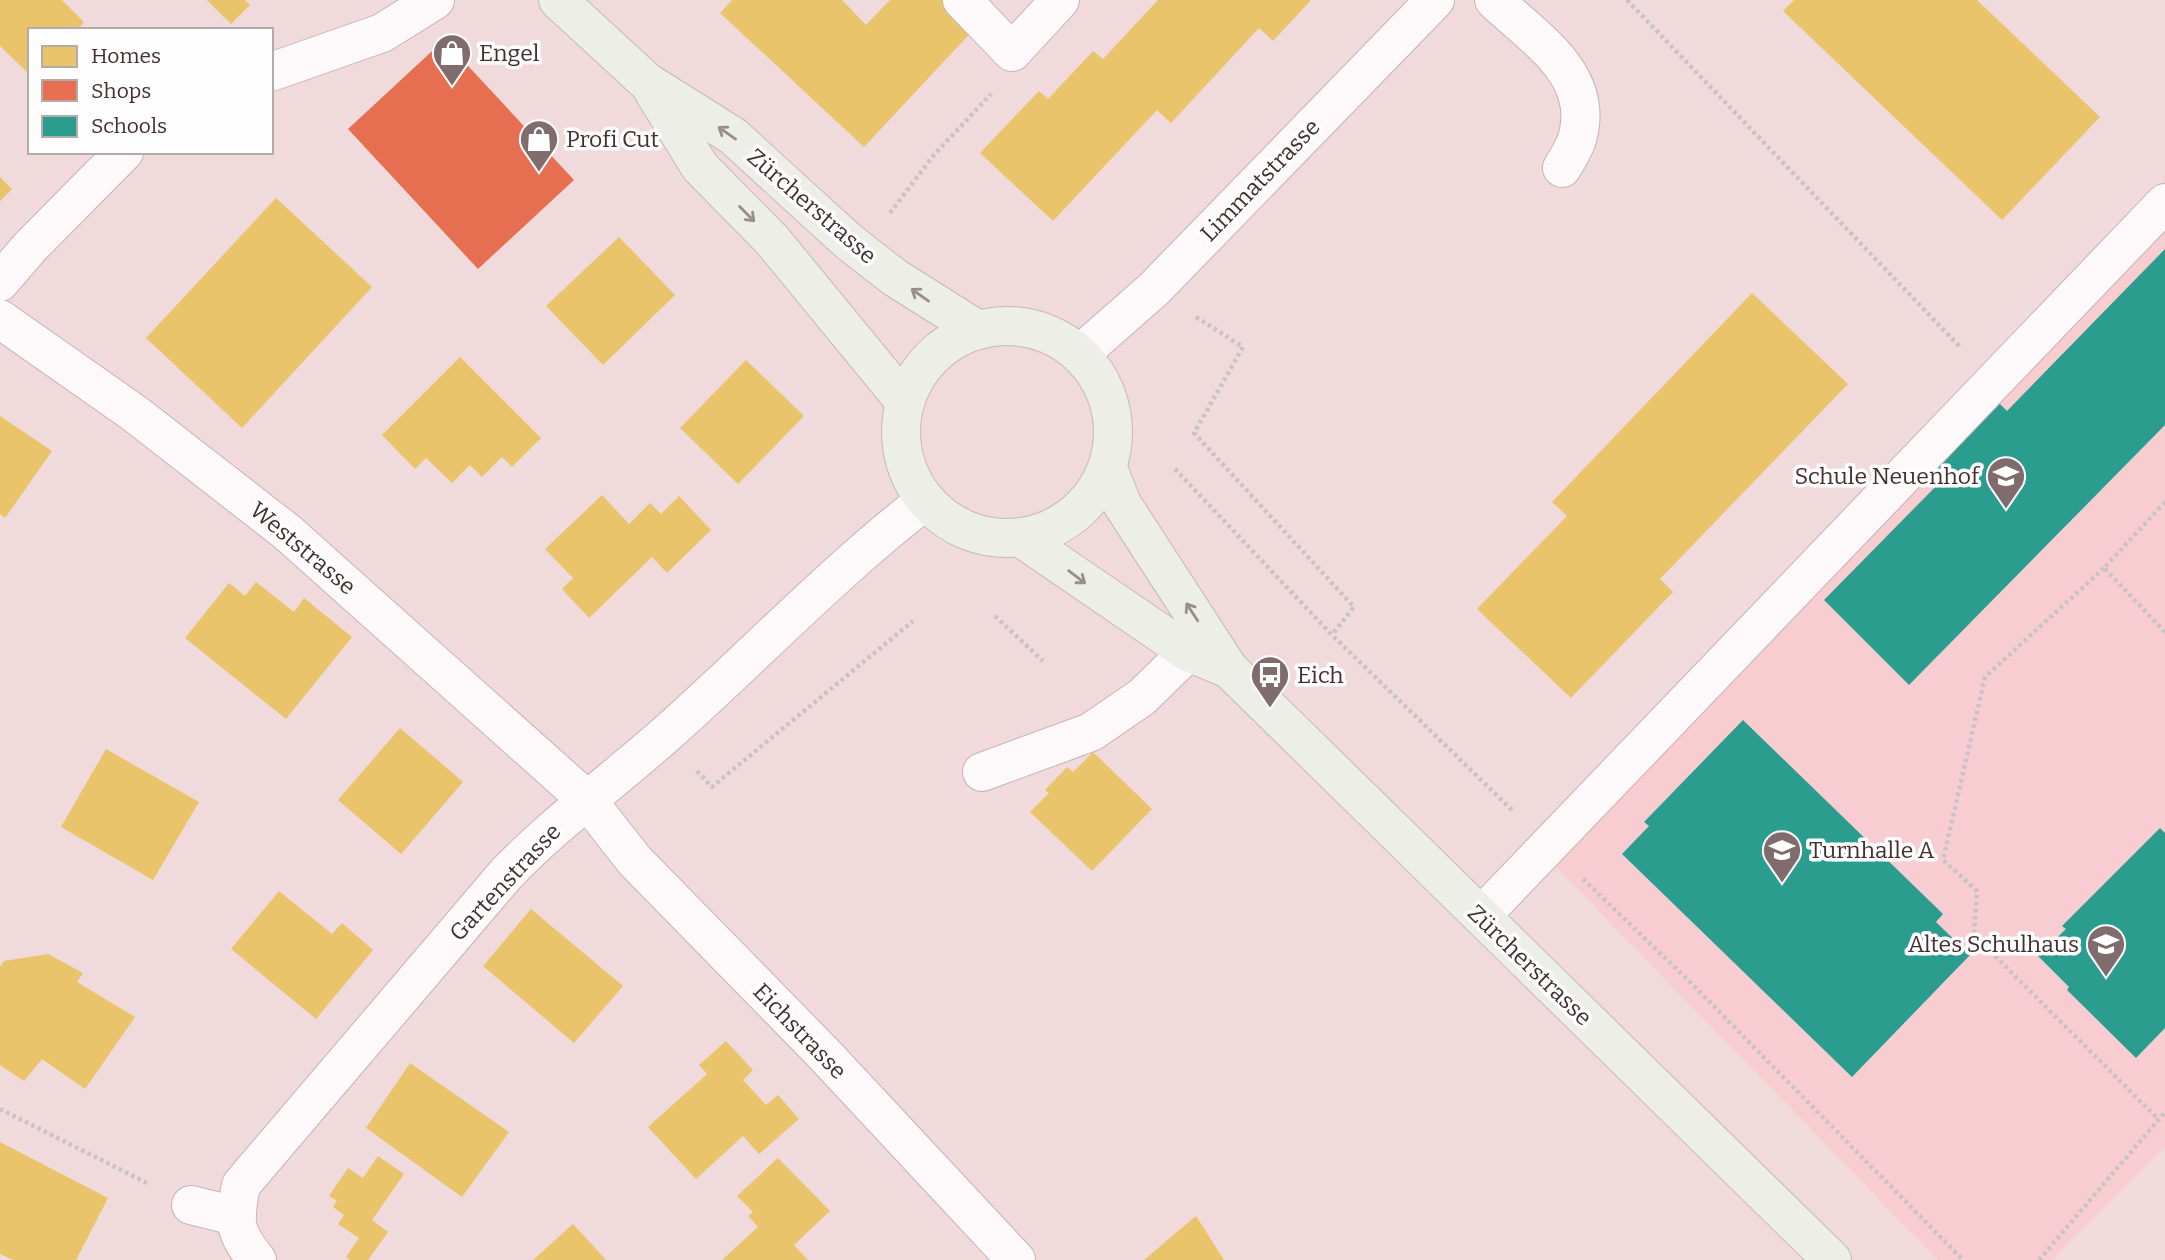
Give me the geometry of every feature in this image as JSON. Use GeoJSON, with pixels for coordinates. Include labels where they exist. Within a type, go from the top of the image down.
{"type":"FeatureCollection","features":[{"type":"Feature","properties":{"kind":"main road","name":"Zürcherstrasse"},"geometry":{"type":"LineString","coordinates":[[558,0],[647,82],[733,135],[848,241],[939,308],[978,330]]}},
{"type":"Feature","properties":{"kind":"main road","name":"Zürcherstrasse"},"geometry":{"type":"LineString","coordinates":[[647,82],[700,167],[772,240],[905,402]]}},
{"type":"Feature","properties":{"kind":"main road"},"geometry":{"type":"LineString","coordinates":[[1005,326],[1032,328],[1057,338],[1080,354],[1099,378],[1111,406],[1114,437],[1108,468],[1093,496],[1071,518],[1048,531],[1021,538],[968,532],[944,518],[925,500],[911,478],[902,454],[901,428],[905,402],[915,378],[931,357],[953,341],[978,330],[1005,326]]}},
{"type":"Feature","properties":{"kind":"main road","name":"Zürcherstrasse"},"geometry":{"type":"LineString","coordinates":[[1108,468],[1122,504],[1228,669],[1832,1260]]}},
{"type":"Feature","properties":{"kind":"main road","name":"Zürcherstrasse"},"geometry":{"type":"LineString","coordinates":[[1021,538],[1188,652],[1228,669]]}},
{"type":"Feature","properties":{"kind":"street"},"geometry":{"type":"LineString","coordinates":[[273,71],[382,33],[435,0]]}},
{"type":"Feature","properties":{"kind":"street"},"geometry":{"type":"LineString","coordinates":[[962,0],[1012,52],[1060,0]]}},
{"type":"Feature","properties":{"kind":"street","name":"Limmatstrasse"},"geometry":{"type":"LineString","coordinates":[[1080,354],[1154,289],[1435,0]]}},
{"type":"Feature","properties":{"kind":"street"},"geometry":{"type":"LineString","coordinates":[[1494,0],[1569,71],[1581,101],[1577,139],[1562,168]]}},
{"type":"Feature","properties":{"kind":"street"},"geometry":{"type":"LineString","coordinates":[[0,282],[30,247],[122,154]]}},
{"type":"Feature","properties":{"kind":"street"},"geometry":{"type":"LineString","coordinates":[[1481,916],[2165,203]]}},
{"type":"Feature","properties":{"kind":"street","name":"Weststrasse"},"geometry":{"type":"LineString","coordinates":[[0,318],[134,413],[287,532],[587,800]]}},
{"type":"Feature","properties":{"kind":"street","name":"Gartenstrasse"},"geometry":{"type":"LineString","coordinates":[[237,1243],[242,1185],[250,1174],[506,874],[542,836],[664,736],[925,500]]}},
{"type":"Feature","properties":{"kind":"street"},"geometry":{"type":"LineString","coordinates":[[982,772],[1091,732],[1142,697],[1188,652]]}},
{"type":"Feature","properties":{"kind":"street","name":"Eichstrasse"},"geometry":{"type":"LineString","coordinates":[[587,800],[635,861],[823,1053],[1016,1260]]}},
{"type":"Feature","properties":{"kind":"street"},"geometry":{"type":"LineString","coordinates":[[191,1205],[237,1243]]}},
{"type":"Feature","properties":{"kind":"path"},"geometry":{"type":"LineString","coordinates":[[1627,0],[1994,382]]}},
{"type":"Feature","properties":{"kind":"path"},"geometry":{"type":"LineString","coordinates":[[888,215],[933,156],[1008,77],[1012,52]]}},
{"type":"Feature","properties":{"kind":"path"},"geometry":{"type":"LineString","coordinates":[[1154,289],[1243,347],[1194,433],[1354,607],[1332,635]]}},
{"type":"Feature","properties":{"kind":"path"},"geometry":{"type":"LineString","coordinates":[[2158,1119],[1974,935],[1977,891],[1943,860],[1985,677],[2104,568],[2165,502]]}},
{"type":"Feature","properties":{"kind":"path"},"geometry":{"type":"LineString","coordinates":[[2104,568],[2165,632]]}},
{"type":"Feature","properties":{"kind":"path"},"geometry":{"type":"LineString","coordinates":[[995,616],[1043,661]]}},
{"type":"Feature","properties":{"kind":"path"},"geometry":{"type":"LineString","coordinates":[[664,736],[712,787],[912,621]]}},
{"type":"Feature","properties":{"kind":"path"},"geometry":{"type":"LineString","coordinates":[[0,1109],[191,1205]]}},
{"type":"Feature","properties":{"kind":"path"},"geometry":{"type":"LineString","coordinates":[[2039,1260],[2165,1112]]}},
{"type":"Feature","properties":{"kind":"shaded area","name":"Schule Neuenhof"},"geometry":{"type":"Polygon","coordinates":[[[2165,180],[2165,1147],[2052,1260],[1938,1260],[1529,839],[2165,180]]]}},
{"type":"Feature","properties":{"kind":"building: Homes"},"geometry":{"type":"Polygon","coordinates":[[[0,0],[62,0],[84,22],[79,28],[28,28],[28,73],[0,46],[0,0]]]}},
{"type":"Feature","properties":{"kind":"building: Homes"},"geometry":{"type":"Polygon","coordinates":[[[207,0],[245,0],[250,5],[231,24],[207,0]]]}},
{"type":"Feature","properties":{"kind":"building: Homes"},"geometry":{"type":"Polygon","coordinates":[[[732,0],[842,0],[866,25],[890,0],[951,0],[978,25],[864,147],[720,13],[732,0]]]}},
{"type":"Feature","properties":{"kind":"building: Homes"},"geometry":{"type":"Polygon","coordinates":[[[1158,0],[1311,0],[1273,41],[1259,28],[1171,123],[1157,110],[1053,221],[980,153],[1039,91],[1048,99],[1093,51],[1103,59],[1158,0]]]}},
{"type":"Feature","properties":{"kind":"building: Homes"},"geometry":{"type":"Polygon","coordinates":[[[1794,0],[1977,0],[2100,117],[2002,220],[1783,11],[1794,0]]]}},
{"type":"Feature","properties":{"kind":"building: Homes"},"geometry":{"type":"Polygon","coordinates":[[[0,177],[12,189],[0,201],[0,177]]]}},
{"type":"Feature","properties":{"kind":"building: Homes"},"geometry":{"type":"Polygon","coordinates":[[[276,198],[372,287],[242,428],[146,338],[276,198]]]}},
{"type":"Feature","properties":{"kind":"building: Homes"},"geometry":{"type":"Polygon","coordinates":[[[619,237],[675,295],[603,365],[546,306],[619,237]]]}},
{"type":"Feature","properties":{"kind":"building: Homes"},"geometry":{"type":"Polygon","coordinates":[[[1752,293],[1848,384],[1660,579],[1673,592],[1571,698],[1477,609],[1567,516],[1552,502],[1752,293]]]}},
{"type":"Feature","properties":{"kind":"building: Homes"},"geometry":{"type":"Polygon","coordinates":[[[460,357],[541,438],[512,467],[502,457],[482,477],[470,465],[452,483],[426,458],[415,469],[382,435],[460,357]]]}},
{"type":"Feature","properties":{"kind":"building: Homes"},"geometry":{"type":"Polygon","coordinates":[[[746,360],[804,416],[738,484],[680,428],[746,360]]]}},
{"type":"Feature","properties":{"kind":"building: Homes"},"geometry":{"type":"Polygon","coordinates":[[[0,416],[52,451],[5,518],[0,514],[0,416]]]}},
{"type":"Feature","properties":{"kind":"building: Homes"},"geometry":{"type":"Polygon","coordinates":[[[602,495],[629,524],[650,503],[661,514],[679,496],[711,530],[667,573],[652,557],[589,618],[562,589],[573,578],[545,549],[602,495]]]}},
{"type":"Feature","properties":{"kind":"building: Homes"},"geometry":{"type":"Polygon","coordinates":[[[256,582],[294,612],[304,598],[352,637],[286,719],[185,638],[229,583],[245,596],[256,582]]]}},
{"type":"Feature","properties":{"kind":"building: Homes"},"geometry":{"type":"Polygon","coordinates":[[[400,728],[463,782],[401,854],[338,800],[400,728]]]}},
{"type":"Feature","properties":{"kind":"building: Homes"},"geometry":{"type":"Polygon","coordinates":[[[106,749],[199,802],[153,880],[61,827],[106,749]]]}},
{"type":"Feature","properties":{"kind":"building: Homes"},"geometry":{"type":"Polygon","coordinates":[[[1093,752],[1152,809],[1092,871],[1030,812],[1049,793],[1045,790],[1067,767],[1073,772],[1093,752]]]}},
{"type":"Feature","properties":{"kind":"building: Homes"},"geometry":{"type":"Polygon","coordinates":[[[279,891],[332,934],[342,923],[373,950],[316,1019],[231,949],[279,891]]]}},
{"type":"Feature","properties":{"kind":"building: Homes"},"geometry":{"type":"Polygon","coordinates":[[[531,909],[623,986],[574,1043],[483,966],[531,909]]]}},
{"type":"Feature","properties":{"kind":"building: Homes"},"geometry":{"type":"Polygon","coordinates":[[[48,954],[83,973],[77,982],[135,1017],[85,1089],[42,1059],[24,1081],[0,1065],[0,967],[4,961],[48,954]]]}},
{"type":"Feature","properties":{"kind":"building: Homes"},"geometry":{"type":"Polygon","coordinates":[[[726,1041],[753,1070],[743,1080],[766,1105],[778,1095],[799,1119],[759,1154],[743,1136],[696,1179],[648,1127],[707,1074],[699,1065],[726,1041]]]}},
{"type":"Feature","properties":{"kind":"building: Homes"},"geometry":{"type":"Polygon","coordinates":[[[410,1063],[509,1132],[462,1197],[366,1128],[410,1063]]]}},
{"type":"Feature","properties":{"kind":"building: Homes"},"geometry":{"type":"Polygon","coordinates":[[[0,1142],[108,1198],[76,1260],[13,1260],[0,1254],[0,1142]]]}},
{"type":"Feature","properties":{"kind":"building: Homes"},"geometry":{"type":"Polygon","coordinates":[[[378,1156],[404,1174],[372,1220],[388,1232],[368,1260],[350,1260],[346,1257],[359,1238],[338,1224],[344,1215],[333,1207],[337,1201],[329,1196],[348,1168],[363,1178],[378,1156]]]}},
{"type":"Feature","properties":{"kind":"building: Homes"},"geometry":{"type":"Polygon","coordinates":[[[778,1158],[830,1211],[794,1245],[808,1260],[722,1260],[758,1227],[748,1216],[753,1212],[737,1196],[778,1158]]]}},
{"type":"Feature","properties":{"kind":"building: Homes"},"geometry":{"type":"Polygon","coordinates":[[[1196,1216],[1224,1260],[1144,1260],[1196,1216]]]}},
{"type":"Feature","properties":{"kind":"building: Homes"},"geometry":{"type":"Polygon","coordinates":[[[573,1224],[606,1260],[533,1260],[573,1224]]]}},
{"type":"Feature","properties":{"kind":"building: Shops"},"geometry":{"type":"Polygon","coordinates":[[[444,40],[574,180],[478,269],[348,129],[444,40]]]}},
{"type":"Feature","properties":{"kind":"building: Schools"},"geometry":{"type":"Polygon","coordinates":[[[2165,249],[2165,425],[1909,685],[1824,600],[1945,477],[1926,459],[1990,394],[2007,411],[2165,249]]]}},
{"type":"Feature","properties":{"kind":"building: Schools","name":"Turnhalle A"},"geometry":{"type":"Polygon","coordinates":[[[1743,720],[1943,914],[1936,922],[1970,955],[1852,1077],[1622,854],[1649,826],[1644,822],[1743,720]]]}},
{"type":"Feature","properties":{"kind":"building: Schools"},"geometry":{"type":"Polygon","coordinates":[[[2160,828],[2165,833],[2165,1028],[2136,1058],[2067,990],[2069,987],[2038,956],[2066,929],[2062,926],[2160,828]]]}},
{"type":"Feature","properties":{"kind":"place","name":"Engel"},"geometry":{"type":"Point","coordinates":[452,87]}},
{"type":"Feature","properties":{"kind":"place","name":"Profi Cut"},"geometry":{"type":"Point","coordinates":[539,173]}},
{"type":"Feature","properties":{"kind":"place","name":"Schule Neuenhof"},"geometry":{"type":"Point","coordinates":[2006,510]}},
{"type":"Feature","properties":{"kind":"place","name":"Eich"},"geometry":{"type":"Point","coordinates":[1270,709]}},
{"type":"Feature","properties":{"kind":"place","name":"Turnhalle A"},"geometry":{"type":"Point","coordinates":[1782,884]}},
{"type":"Feature","properties":{"kind":"place","name":"Altes Schulhaus"},"geometry":{"type":"Point","coordinates":[2106,978]}}]}
